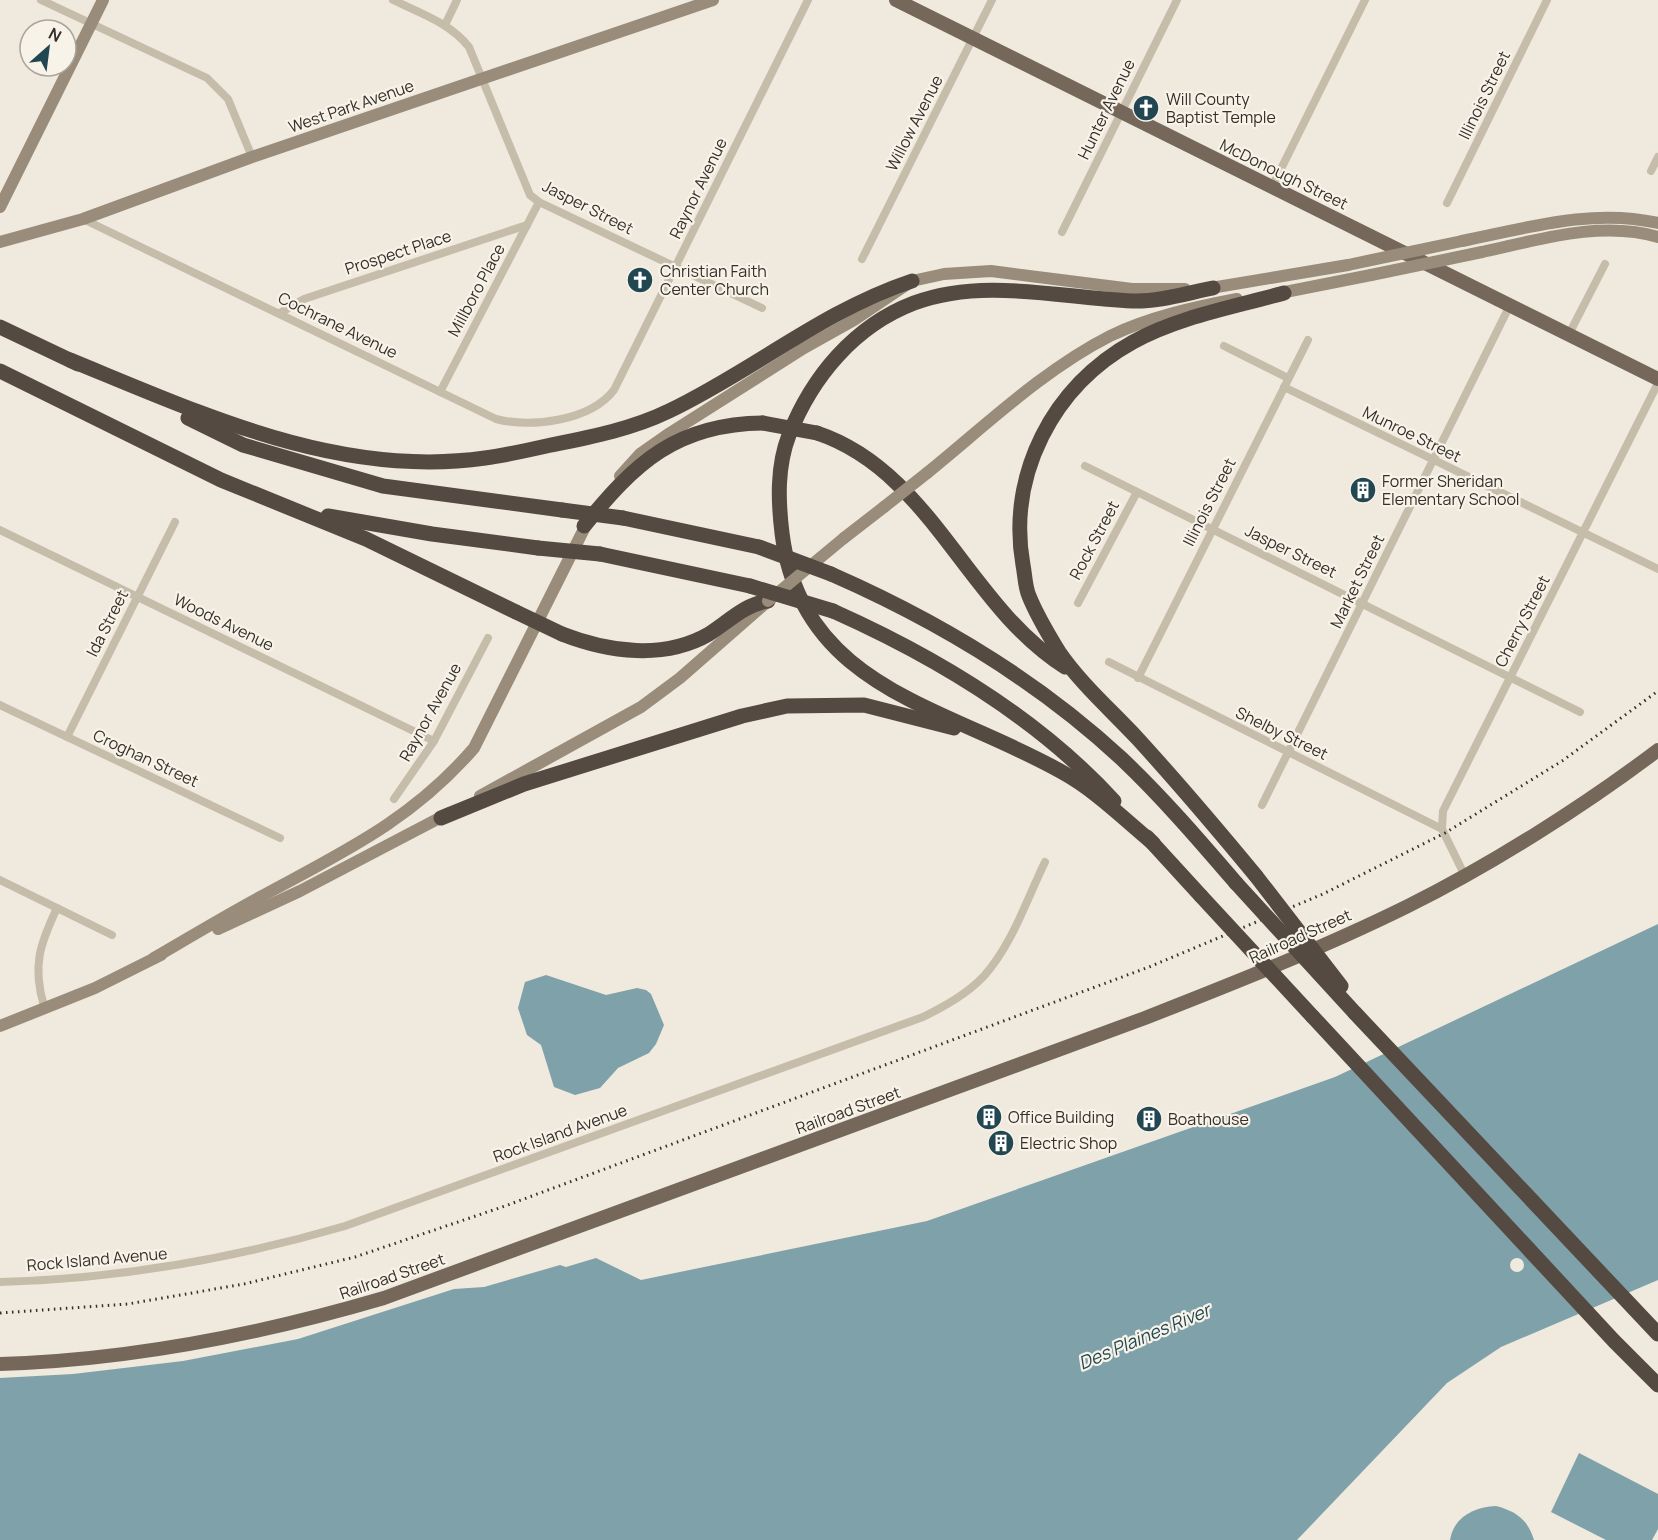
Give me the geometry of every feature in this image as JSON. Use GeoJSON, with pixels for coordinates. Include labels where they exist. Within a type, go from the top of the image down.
{"type":"FeatureCollection","features":[{"type":"Feature","properties":{"kind":"highway"},"geometry":{"type":"LineString","coordinates":[[70,360],[224,423],[294,444],[366,458],[433,461],[483,459],[608,433],[668,412],[840,310],[912,280]]}},
{"type":"Feature","properties":{"kind":"highway"},"geometry":{"type":"LineString","coordinates":[[1153,843],[1066,774],[1021,750],[879,685],[848,661],[817,626],[792,584],[779,506],[782,461],[797,418],[812,389],[837,355],[882,320],[913,304],[948,294],[990,290],[1134,301],[1213,288]]}},
{"type":"Feature","properties":{"kind":"highway"},"geometry":{"type":"LineString","coordinates":[[1284,293],[1180,322],[1135,340],[1108,357],[1081,379],[1057,408],[1037,446],[1022,490],[1018,536],[1028,594],[1061,654],[1192,798],[1256,876],[1335,976],[1355,1013]]}},
{"type":"Feature","properties":{"kind":"highway"},"geometry":{"type":"LineString","coordinates":[[0,327],[243,446],[383,486],[623,518],[759,547],[881,596],[1011,670],[1121,758],[1177,815],[1355,1013],[1658,1334]]}},
{"type":"Feature","properties":{"kind":"highway"},"geometry":{"type":"LineString","coordinates":[[0,371],[221,480],[302,511],[366,539],[562,634],[595,646],[643,651],[671,647],[707,635],[755,603],[768,601]]}},
{"type":"Feature","properties":{"kind":"highway"},"geometry":{"type":"LineString","coordinates":[[584,526],[624,479],[643,461],[662,449],[709,430],[763,423],[817,433],[846,444],[881,467],[898,482],[985,591],[1032,641],[1080,676]]}},
{"type":"Feature","properties":{"kind":"highway"},"geometry":{"type":"LineString","coordinates":[[302,511],[432,534],[600,554],[710,575],[833,611],[880,632],[938,665],[1038,732],[1095,780],[1614,1341],[1658,1385]]}},
{"type":"Feature","properties":{"kind":"highway"},"geometry":{"type":"LineString","coordinates":[[441,818],[524,784],[742,716],[787,706],[864,705],[919,717],[1021,750]]}},
{"type":"Feature","properties":{"kind":"main road","name":"McDonough Street"},"geometry":{"type":"LineString","coordinates":[[896,0],[1569,334],[1658,381]]}},
{"type":"Feature","properties":{"kind":"main road","name":"Railroad Street"},"geometry":{"type":"LineString","coordinates":[[0,1364],[133,1354],[203,1343],[303,1321],[384,1298],[1240,981],[1408,905],[1558,818],[1658,750]]}},
{"type":"Feature","properties":{"kind":"street"},"geometry":{"type":"LineString","coordinates":[[42,0],[207,78],[228,99],[252,157]]}},
{"type":"Feature","properties":{"kind":"street"},"geometry":{"type":"LineString","coordinates":[[0,207],[103,0]]}},
{"type":"Feature","properties":{"kind":"street","name":"Jasper Street"},"geometry":{"type":"LineString","coordinates":[[393,0],[445,25],[470,47],[530,195],[539,202],[762,308]]}},
{"type":"Feature","properties":{"kind":"street"},"geometry":{"type":"LineString","coordinates":[[445,25],[458,0]]}},
{"type":"Feature","properties":{"kind":"street","name":"Raynor Avenue"},"geometry":{"type":"LineString","coordinates":[[587,410],[604,404],[614,390],[808,0]]}},
{"type":"Feature","properties":{"kind":"street","name":"Willow Avenue"},"geometry":{"type":"LineString","coordinates":[[862,259],[992,0]]}},
{"type":"Feature","properties":{"kind":"street","name":"Hunter Avenue"},"geometry":{"type":"LineString","coordinates":[[1062,232],[1177,0]]}},
{"type":"Feature","properties":{"kind":"street"},"geometry":{"type":"LineString","coordinates":[[1272,187],[1365,0]]}},
{"type":"Feature","properties":{"kind":"street","name":"Illinois Street"},"geometry":{"type":"LineString","coordinates":[[1447,203],[1547,0]]}},
{"type":"Feature","properties":{"kind":"street","name":"West Park Avenue"},"geometry":{"type":"LineString","coordinates":[[0,242],[82,219],[252,157],[710,1]]}},
{"type":"Feature","properties":{"kind":"street"},"geometry":{"type":"LineString","coordinates":[[1651,171],[1658,157]]}},
{"type":"Feature","properties":{"kind":"street","name":"Millboro Place"},"geometry":{"type":"LineString","coordinates":[[440,392],[539,202]]}},
{"type":"Feature","properties":{"kind":"street"},"geometry":{"type":"LineString","coordinates":[[154,958],[261,897],[356,847],[394,822],[447,779],[474,748],[584,526],[603,496],[640,454],[804,348],[854,320],[912,280],[954,273],[991,271],[1132,289],[1213,288],[1348,265],[1591,216],[1631,217],[1658,224]]}},
{"type":"Feature","properties":{"kind":"street","name":"Cochrane Avenue"},"geometry":{"type":"LineString","coordinates":[[82,219],[496,419],[535,424],[587,410]]}},
{"type":"Feature","properties":{"kind":"street","name":"Prospect Place"},"geometry":{"type":"LineString","coordinates":[[280,313],[304,298],[527,225]]}},
{"type":"Feature","properties":{"kind":"street"},"geometry":{"type":"LineString","coordinates":[[0,1026],[44,1006],[95,988],[154,958],[300,891],[441,818],[640,707],[680,678],[844,538],[1055,371],[1111,336],[1145,322],[1210,304],[1284,293],[1556,236],[1607,230],[1643,232],[1658,237]]}},
{"type":"Feature","properties":{"kind":"street"},"geometry":{"type":"LineString","coordinates":[[1569,334],[1605,264]]}},
{"type":"Feature","properties":{"kind":"street","name":"Market Street"},"geometry":{"type":"LineString","coordinates":[[1262,805],[1510,305]]}},
{"type":"Feature","properties":{"kind":"street","name":"Illinois Street"},"geometry":{"type":"LineString","coordinates":[[1138,678],[1308,340]]}},
{"type":"Feature","properties":{"kind":"street"},"geometry":{"type":"LineString","coordinates":[[1224,346],[1288,378]]}},
{"type":"Feature","properties":{"kind":"street","name":"Cherry Street"},"geometry":{"type":"LineString","coordinates":[[1442,829],[1443,811],[1585,533],[1658,381]]}},
{"type":"Feature","properties":{"kind":"street","name":"Munroe Street"},"geometry":{"type":"LineString","coordinates":[[1284,387],[1658,569]]}},
{"type":"Feature","properties":{"kind":"street","name":"Jasper Street"},"geometry":{"type":"LineString","coordinates":[[1085,466],[1580,712]]}},
{"type":"Feature","properties":{"kind":"street","name":"Rock Street"},"geometry":{"type":"LineString","coordinates":[[1078,603],[1137,492]]}},
{"type":"Feature","properties":{"kind":"street","name":"Ida Street"},"geometry":{"type":"LineString","coordinates":[[66,737],[175,522]]}},
{"type":"Feature","properties":{"kind":"street","name":"Woods Avenue"},"geometry":{"type":"LineString","coordinates":[[0,530],[434,741]]}},
{"type":"Feature","properties":{"kind":"street","name":"Raynor Avenue"},"geometry":{"type":"LineString","coordinates":[[394,799],[434,741],[488,638]]}},
{"type":"Feature","properties":{"kind":"street","name":"Shelby Street"},"geometry":{"type":"LineString","coordinates":[[1109,662],[1442,829]]}},
{"type":"Feature","properties":{"kind":"street","name":"Croghan Street"},"geometry":{"type":"LineString","coordinates":[[0,705],[280,838]]}},
{"type":"Feature","properties":{"kind":"street"},"geometry":{"type":"LineString","coordinates":[[1442,829],[1464,874]]}},
{"type":"Feature","properties":{"kind":"street","name":"Rock Island Avenue"},"geometry":{"type":"LineString","coordinates":[[0,1282],[48,1281],[161,1269],[270,1248],[345,1226],[923,1017],[952,1003],[984,976],[1005,946],[1045,862]]}},
{"type":"Feature","properties":{"kind":"street"},"geometry":{"type":"LineString","coordinates":[[0,880],[112,935]]}},
{"type":"Feature","properties":{"kind":"street"},"geometry":{"type":"LineString","coordinates":[[44,1006],[37,969],[41,940],[57,908]]}},
{"type":"Feature","properties":{"kind":"water","name":"Des Plaines River"},"geometry":{"type":"Polygon","coordinates":[[[1658,924],[1658,1280],[1501,1347],[1447,1383],[1297,1540],[0,1540],[0,1378],[73,1374],[183,1361],[298,1339],[454,1289],[484,1287],[560,1265],[566,1267],[596,1258],[641,1280],[927,1221],[1335,1077],[1658,924]]]}},
{"type":"Feature","properties":{"kind":"water"},"geometry":{"type":"Polygon","coordinates":[[[546,975],[606,995],[637,988],[646,990],[651,994],[664,1025],[656,1044],[649,1053],[618,1068],[600,1088],[575,1095],[554,1087],[541,1045],[527,1035],[518,1008],[525,982],[546,975]]]}},
{"type":"Feature","properties":{"kind":"water"},"geometry":{"type":"Polygon","coordinates":[[[1579,1453],[1658,1494],[1658,1529],[1652,1540],[1606,1540],[1551,1512],[1579,1453]]]}},
{"type":"Feature","properties":{"kind":"water"},"geometry":{"type":"Polygon","coordinates":[[[1496,1506],[1520,1517],[1534,1540],[1450,1540],[1456,1525],[1467,1514],[1481,1508],[1496,1506]]]}},
{"type":"Feature","properties":{"kind":"pier"},"geometry":{"type":"Polygon","coordinates":[[[1517,1258],[1522,1260],[1524,1265],[1522,1270],[1517,1272],[1512,1270],[1510,1265],[1512,1260],[1517,1258]]]}},
{"type":"Feature","properties":{"kind":"railway"},"geometry":{"type":"LineString","coordinates":[[0,1313],[128,1304],[244,1284],[355,1257],[505,1206],[1149,967],[1323,894],[1445,833],[1562,761],[1658,691]]}},
{"type":"Feature","properties":{"kind":"place","name":"Will County Baptist Temple"},"geometry":{"type":"Point","coordinates":[1146,108]}},
{"type":"Feature","properties":{"kind":"place","name":"Christian Faith Center Church"},"geometry":{"type":"Point","coordinates":[640,280]}},
{"type":"Feature","properties":{"kind":"place","name":"Former Sheridan Elementary School"},"geometry":{"type":"Point","coordinates":[1363,490]}},
{"type":"Feature","properties":{"kind":"place","name":"Office Building"},"geometry":{"type":"Point","coordinates":[989,1117]}},
{"type":"Feature","properties":{"kind":"place","name":"Boathouse"},"geometry":{"type":"Point","coordinates":[1149,1119]}},
{"type":"Feature","properties":{"kind":"place","name":"Electric Shop"},"geometry":{"type":"Point","coordinates":[1001,1143]}}]}
